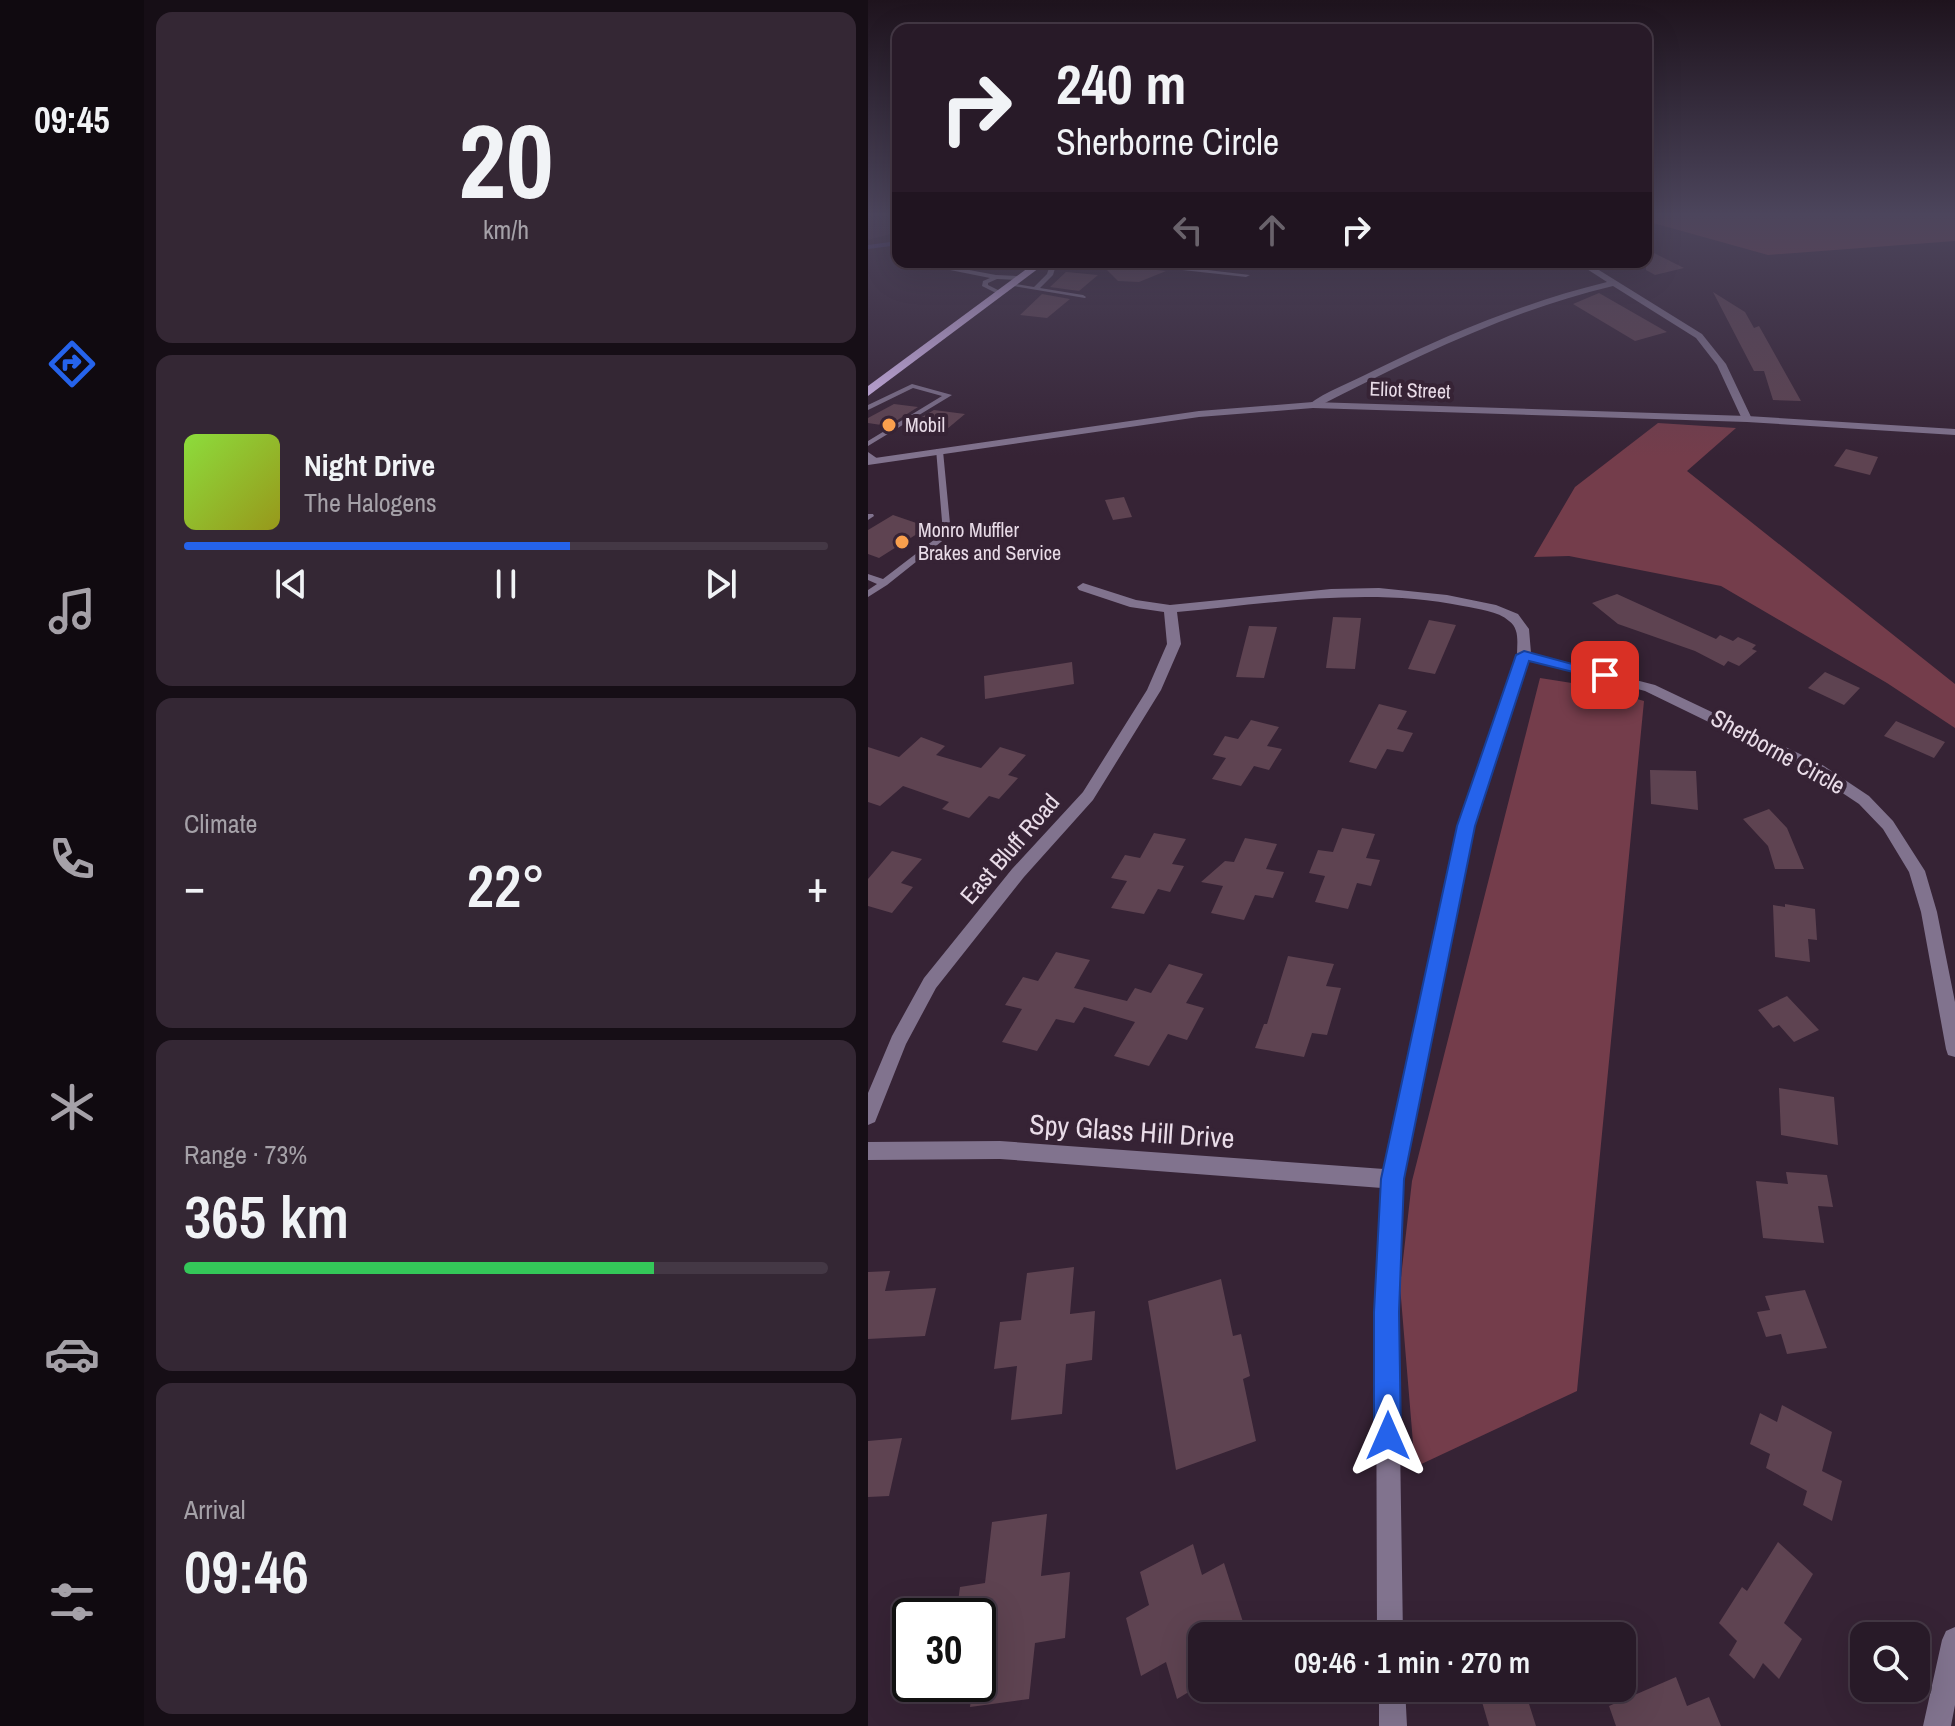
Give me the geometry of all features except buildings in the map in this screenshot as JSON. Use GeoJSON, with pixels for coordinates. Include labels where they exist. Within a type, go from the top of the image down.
{"type":"FeatureCollection","features":[{"type":"Feature","properties":{"kind":"main road"},"geometry":{"type":"LineString","coordinates":[[868,392],[998,295]]}},
{"type":"Feature","properties":{"kind":"street"},"geometry":{"type":"LineString","coordinates":[[1313,405],[1502,319],[1565,295]]}},
{"type":"Feature","properties":{"kind":"street"},"geometry":{"type":"LineString","coordinates":[[1633,295],[1699,336],[1721,364],[1747,419]]}},
{"type":"Feature","properties":{"kind":"street","name":"Eliot Street"},"geometry":{"type":"LineString","coordinates":[[870,459],[1199,414],[1313,405],[1747,419],[1955,432]]}},
{"type":"Feature","properties":{"kind":"street"},"geometry":{"type":"LineString","coordinates":[[1083,587],[1134,604],[1170,609],[1331,593],[1437,597],[1492,608],[1513,617],[1523,629],[1524,655],[1466,826],[1392,1179],[1387,1312],[1390,1622]]}},
{"type":"Feature","properties":{"kind":"street","name":"East Bluff Road"},"geometry":{"type":"LineString","coordinates":[[868,1116],[875,1092],[930,983],[1018,873],[1088,796],[1154,690],[1174,644],[1170,609]]}},
{"type":"Feature","properties":{"kind":"street","name":"Sherborne Circle"},"geometry":{"type":"LineString","coordinates":[[1524,655],[1650,688],[1816,768],[1864,800],[1888,825],[1917,871],[1929,912],[1955,1049]]}},
{"type":"Feature","properties":{"kind":"street","name":"Spy Glass Hill Drive"},"geometry":{"type":"LineString","coordinates":[[868,1151],[1000,1150],[1392,1179]]}},
{"type":"Feature","properties":{"kind":"street"},"geometry":{"type":"LineString","coordinates":[[1937,1726],[1955,1640]]}},
{"type":"Feature","properties":{"kind":"street"},"geometry":{"type":"LineString","coordinates":[[1392,1702],[1393,1726]]}},
{"type":"Feature","properties":{"kind":"lane"},"geometry":{"type":"LineString","coordinates":[[1068,295],[1083,297]]}},
{"type":"Feature","properties":{"kind":"lane"},"geometry":{"type":"LineString","coordinates":[[868,408],[912,386],[948,395],[868,444]]}},
{"type":"Feature","properties":{"kind":"lane"},"geometry":{"type":"LineString","coordinates":[[868,594],[947,534],[939,451]]}},
{"type":"Feature","properties":{"kind":"lane"},"geometry":{"type":"LineString","coordinates":[[868,577],[884,583]]}},
{"type":"Feature","properties":{"kind":"shaded area"},"geometry":{"type":"Polygon","coordinates":[[[1658,423],[1736,428],[1687,471],[1955,684],[1955,728],[1887,683],[1721,586],[1569,556],[1534,557],[1575,487],[1658,423]]]}},
{"type":"Feature","properties":{"kind":"shaded area"},"geometry":{"type":"Polygon","coordinates":[[[1540,678],[1591,686],[1644,701],[1577,1391],[1415,1467],[1400,1286],[1412,1181],[1540,678]]]}},
{"type":"Feature","properties":{"kind":"place","name":"Mobil"},"geometry":{"type":"Point","coordinates":[889,425]}},
{"type":"Feature","properties":{"kind":"place","name":"Monro Muffler Brakes and Service"},"geometry":{"type":"Point","coordinates":[902,542]}},
{"type":"Feature","properties":{"kind":"route"},"geometry":{"type":"LineString","coordinates":[[1388,1436],[1387,1312],[1392,1179],[1466,826],[1524,655],[1573,670],[1605,675]]}}]}
